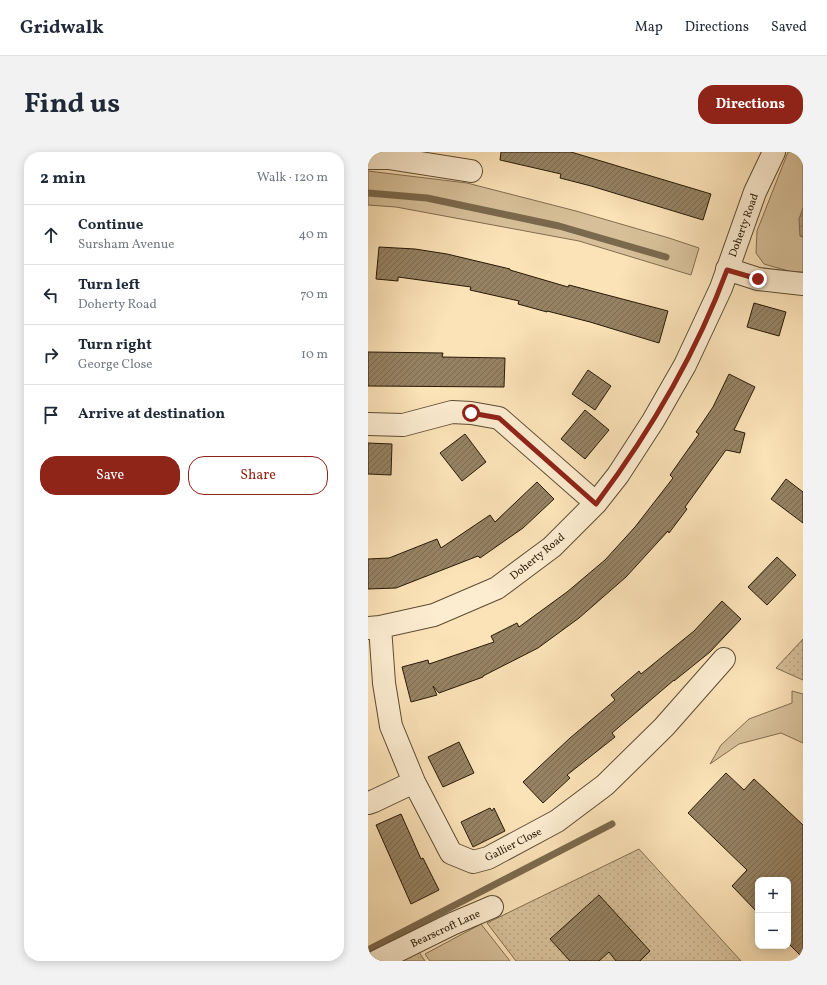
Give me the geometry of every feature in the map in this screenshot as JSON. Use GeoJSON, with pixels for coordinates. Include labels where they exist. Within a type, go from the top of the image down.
{"type":"FeatureCollection","features":[{"type":"Feature","properties":{"kind":"street","name":"Doherty Road"},"geometry":{"type":"LineString","coordinates":[[374,628],[434,615],[497,588],[552,547],[596,504],[618,475],[653,422],[678,378],[720,288],[755,192],[774,152]]}},
{"type":"Feature","properties":{"kind":"street"},"geometry":{"type":"LineString","coordinates":[[382,156],[472,171]]}},
{"type":"Feature","properties":{"kind":"street"},"geometry":{"type":"LineString","coordinates":[[727,270],[758,279],[803,284]]}},
{"type":"Feature","properties":{"kind":"street"},"geometry":{"type":"LineString","coordinates":[[368,424],[403,425],[452,412],[471,413],[499,418],[596,504]]}},
{"type":"Feature","properties":{"kind":"street","name":"Gallier Close"},"geometry":{"type":"LineString","coordinates":[[374,628],[391,726],[414,782],[451,853],[473,862],[488,858],[557,821],[605,785],[664,727],[724,659]]}},
{"type":"Feature","properties":{"kind":"street"},"geometry":{"type":"LineString","coordinates":[[368,803],[414,782]]}},
{"type":"Feature","properties":{"kind":"street","name":"Bearscroft Lane"},"geometry":{"type":"LineString","coordinates":[[377,961],[452,924],[492,907]]}},
{"type":"Feature","properties":{"kind":"green space"},"geometry":{"type":"Polygon","coordinates":[[[788,152],[803,152],[803,272],[792,272],[764,264],[756,253],[757,231],[788,152]]]}},
{"type":"Feature","properties":{"kind":"green space"},"geometry":{"type":"Polygon","coordinates":[[[368,171],[467,183],[576,211],[699,248],[691,275],[579,241],[396,207],[368,205],[368,171]]]}},
{"type":"Feature","properties":{"kind":"green space"},"geometry":{"type":"Polygon","coordinates":[[[803,639],[803,680],[776,668],[803,639]]]}},
{"type":"Feature","properties":{"kind":"green space"},"geometry":{"type":"Polygon","coordinates":[[[792,691],[803,694],[803,743],[781,733],[739,744],[710,764],[721,745],[749,719],[792,703],[792,691]]]}},
{"type":"Feature","properties":{"kind":"green space"},"geometry":{"type":"Polygon","coordinates":[[[639,849],[741,961],[516,961],[487,923],[639,849]]]}},
{"type":"Feature","properties":{"kind":"green space"},"geometry":{"type":"Polygon","coordinates":[[[481,924],[510,961],[430,961],[425,954],[481,924]]]}},
{"type":"Feature","properties":{"kind":"green space"},"geometry":{"type":"Polygon","coordinates":[[[417,949],[425,961],[395,961],[417,949]]]}},
{"type":"Feature","properties":{"kind":"water"},"geometry":{"type":"Polygon","coordinates":[[[803,208],[803,237],[800,236],[799,219],[803,208]]]}},
{"type":"Feature","properties":{"kind":"building"},"geometry":{"type":"Polygon","coordinates":[[[501,152],[571,152],[711,194],[703,220],[560,178],[561,174],[500,160],[501,152]]]}},
{"type":"Feature","properties":{"kind":"building"},"geometry":{"type":"Polygon","coordinates":[[[379,247],[415,249],[447,254],[510,269],[568,287],[569,285],[668,311],[659,343],[590,322],[518,304],[519,301],[470,290],[471,287],[398,277],[398,281],[376,279],[379,247]]]}},
{"type":"Feature","properties":{"kind":"building"},"geometry":{"type":"Polygon","coordinates":[[[754,303],[786,312],[779,336],[747,327],[754,303]]]}},
{"type":"Feature","properties":{"kind":"building"},"geometry":{"type":"Polygon","coordinates":[[[368,352],[443,353],[442,357],[505,358],[504,387],[368,386],[368,352]]]}},
{"type":"Feature","properties":{"kind":"building"},"geometry":{"type":"Polygon","coordinates":[[[588,370],[611,386],[595,410],[572,394],[588,370]]]}},
{"type":"Feature","properties":{"kind":"building"},"geometry":{"type":"Polygon","coordinates":[[[729,374],[755,387],[734,430],[745,433],[740,453],[726,450],[685,507],[687,509],[669,533],[668,531],[626,577],[579,618],[538,648],[483,677],[439,693],[433,686],[437,695],[411,702],[402,667],[428,660],[429,664],[494,642],[491,636],[517,623],[519,627],[567,592],[605,560],[635,527],[673,478],[670,475],[699,434],[696,432],[713,407],[729,374]]]}},
{"type":"Feature","properties":{"kind":"building"},"geometry":{"type":"Polygon","coordinates":[[[585,410],[609,430],[585,459],[561,439],[585,410]]]}},
{"type":"Feature","properties":{"kind":"building"},"geometry":{"type":"Polygon","coordinates":[[[465,434],[486,462],[462,481],[440,453],[465,434]]]}},
{"type":"Feature","properties":{"kind":"building"},"geometry":{"type":"Polygon","coordinates":[[[368,443],[392,444],[391,475],[368,474],[368,443]]]}},
{"type":"Feature","properties":{"kind":"building"},"geometry":{"type":"Polygon","coordinates":[[[786,479],[803,492],[803,523],[771,499],[786,479]]]}},
{"type":"Feature","properties":{"kind":"building"},"geometry":{"type":"Polygon","coordinates":[[[537,482],[554,499],[523,528],[480,558],[478,556],[396,588],[368,589],[368,559],[389,558],[437,539],[441,548],[490,515],[495,522],[537,482]]]}},
{"type":"Feature","properties":{"kind":"building"},"geometry":{"type":"Polygon","coordinates":[[[777,557],[796,575],[767,605],[748,587],[777,557]]]}},
{"type":"Feature","properties":{"kind":"building"},"geometry":{"type":"Polygon","coordinates":[[[722,601],[741,619],[710,652],[674,680],[612,733],[615,737],[567,775],[570,778],[543,803],[523,782],[570,738],[615,700],[611,695],[639,671],[641,674],[694,631],[722,601]]]}},
{"type":"Feature","properties":{"kind":"building"},"geometry":{"type":"Polygon","coordinates":[[[459,742],[474,773],[443,787],[428,757],[459,742]]]}},
{"type":"Feature","properties":{"kind":"building"},"geometry":{"type":"Polygon","coordinates":[[[726,773],[744,790],[754,779],[803,825],[803,958],[791,946],[791,877],[755,877],[755,910],[732,886],[747,870],[688,813],[726,773]]]}},
{"type":"Feature","properties":{"kind":"building"},"geometry":{"type":"Polygon","coordinates":[[[490,808],[492,811],[494,808],[505,831],[473,847],[461,822],[490,808]]]}},
{"type":"Feature","properties":{"kind":"building"},"geometry":{"type":"Polygon","coordinates":[[[401,814],[421,859],[423,858],[439,890],[411,904],[376,825],[401,814]]]}},
{"type":"Feature","properties":{"kind":"building"},"geometry":{"type":"Polygon","coordinates":[[[599,895],[650,951],[640,961],[616,961],[609,952],[599,961],[570,961],[550,939],[599,895]]]}},
{"type":"Feature","properties":{"kind":"waterway"},"geometry":{"type":"LineString","coordinates":[[368,193],[427,198],[559,226],[666,257]]}},
{"type":"Feature","properties":{"kind":"waterway"},"geometry":{"type":"LineString","coordinates":[[368,950],[612,824]]}},
{"type":"Feature","properties":{"kind":"route"},"geometry":{"type":"LineString","coordinates":[[471,413],[499,418],[596,504],[618,475],[653,422],[685,365],[727,270],[758,279]]}}]}
